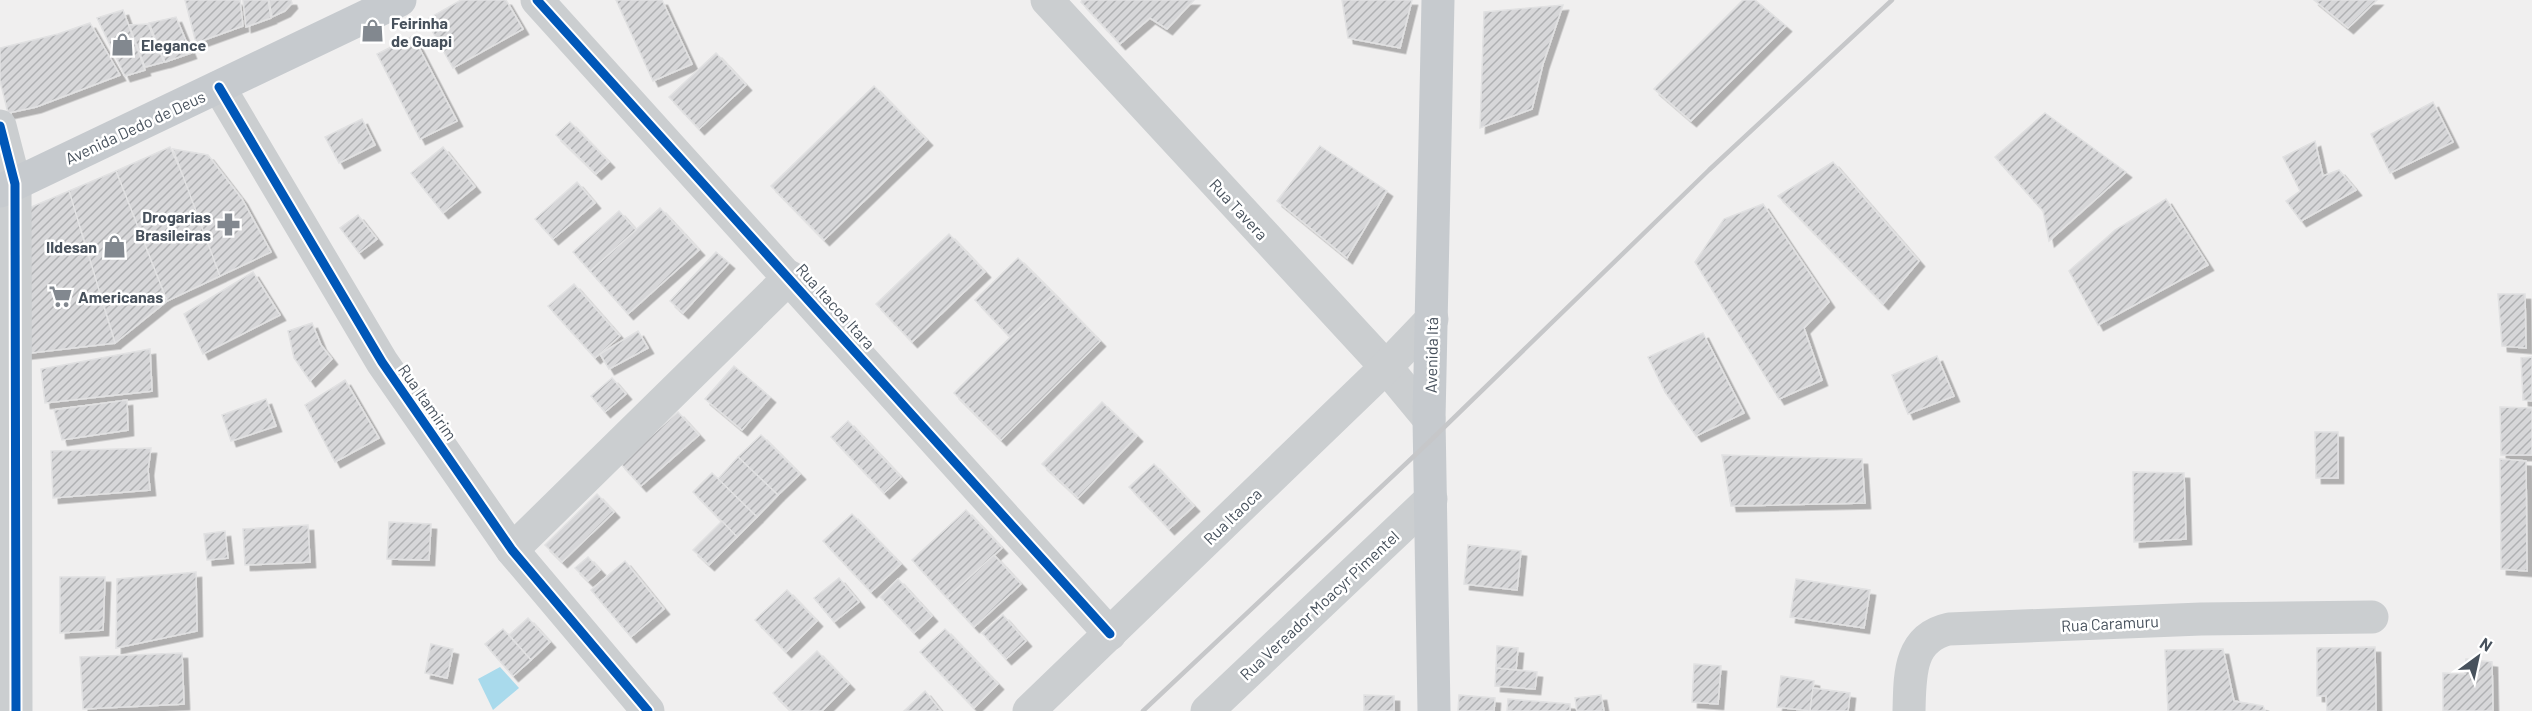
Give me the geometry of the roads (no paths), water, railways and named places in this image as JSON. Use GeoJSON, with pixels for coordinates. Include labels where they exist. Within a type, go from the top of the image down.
{"type":"FeatureCollection","features":[{"type":"Feature","properties":{"kind":"main road","name":"Avenida Dedo de Deus"},"geometry":{"type":"LineString","coordinates":[[7,188],[400,0]]}},
{"type":"Feature","properties":{"kind":"main road","name":"Avenida Itá"},"geometry":{"type":"LineString","coordinates":[[1434,711],[1429,419],[1438,0]]}},
{"type":"Feature","properties":{"kind":"street","name":"Rua Itacoa Itara"},"geometry":{"type":"LineString","coordinates":[[537,0],[790,277],[1110,634]]}},
{"type":"Feature","properties":{"kind":"street","name":"Rua Tavera"},"geometry":{"type":"LineString","coordinates":[[1047,0],[1386,367],[1429,419]]}},
{"type":"Feature","properties":{"kind":"street","name":"Rua Itamirim"},"geometry":{"type":"LineString","coordinates":[[219,87],[382,362],[512,550],[648,711]]}},
{"type":"Feature","properties":{"kind":"street"},"geometry":{"type":"LineString","coordinates":[[0,126],[7,188],[16,711]]}},
{"type":"Feature","properties":{"kind":"street"},"geometry":{"type":"LineString","coordinates":[[512,550],[790,277]]}},
{"type":"Feature","properties":{"kind":"street","name":"Rua Itaoca"},"geometry":{"type":"LineString","coordinates":[[1029,711],[1386,367],[1432,319]]}},
{"type":"Feature","properties":{"kind":"street","name":"Rua Vereador Moacyr Pimentel"},"geometry":{"type":"LineString","coordinates":[[1207,711],[1431,499]]}},
{"type":"Feature","properties":{"kind":"street","name":"Rua Caramuru"},"geometry":{"type":"LineString","coordinates":[[1909,711],[1910,673],[1919,647],[1935,632],[1949,629],[2201,619],[2372,617]]}},
{"type":"Feature","properties":{"kind":"water"},"geometry":{"type":"Polygon","coordinates":[[[500,667],[519,688],[493,710],[478,679],[500,667]]]}},
{"type":"Feature","properties":{"kind":"railway"},"geometry":{"type":"LineString","coordinates":[[1143,711],[1430,441],[1709,170],[1892,0]]}},
{"type":"Feature","properties":{"kind":"place","name":"Feirinha de Guapi"},"geometry":{"type":"Point","coordinates":[373,31]}},
{"type":"Feature","properties":{"kind":"place","name":"Elegance"},"geometry":{"type":"Point","coordinates":[123,44]}},
{"type":"Feature","properties":{"kind":"place","name":"Drogarias Brasileiras"},"geometry":{"type":"Point","coordinates":[229,225]}},
{"type":"Feature","properties":{"kind":"place","name":"Ildesan"},"geometry":{"type":"Point","coordinates":[115,246]}},
{"type":"Feature","properties":{"kind":"place","name":"Americanas"},"geometry":{"type":"Point","coordinates":[60,296]}}]}
